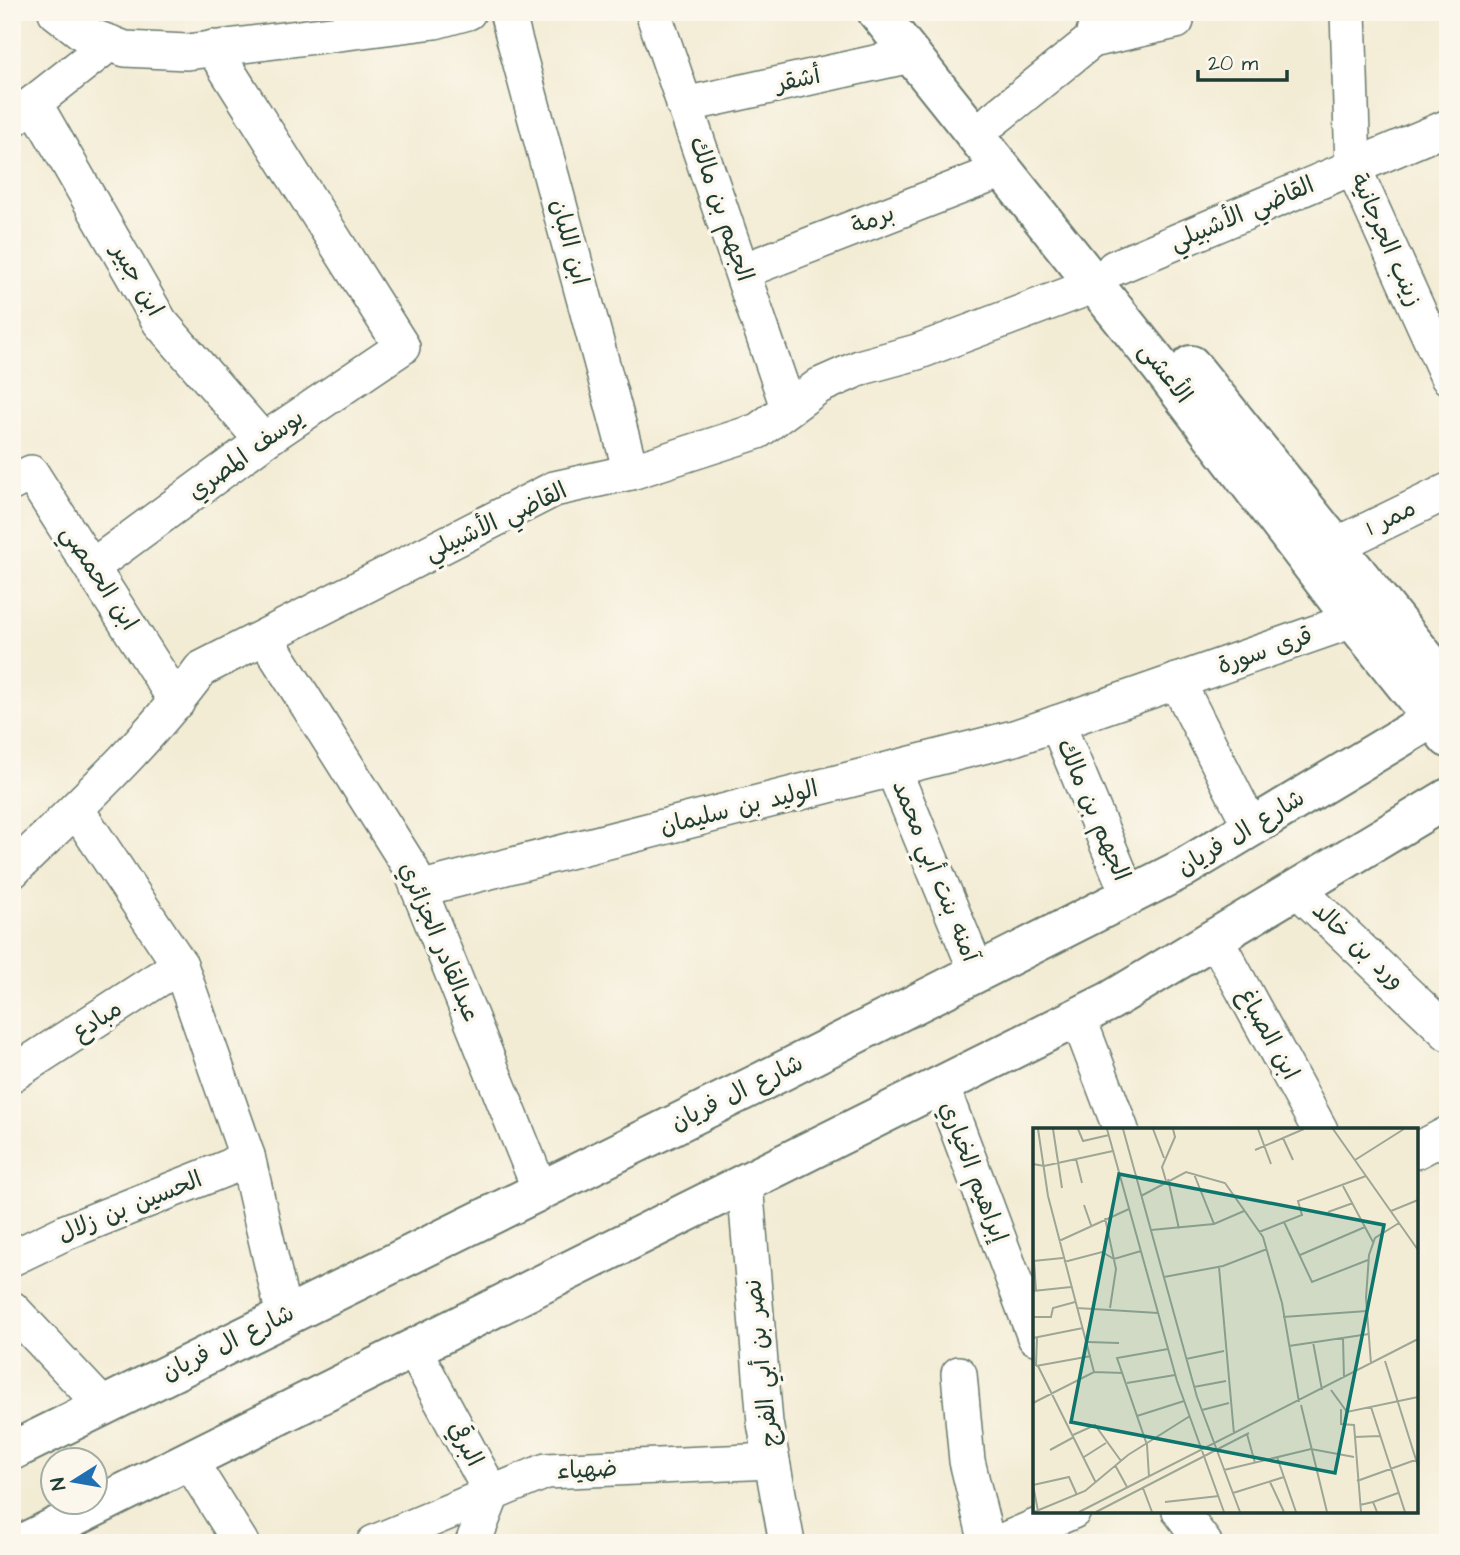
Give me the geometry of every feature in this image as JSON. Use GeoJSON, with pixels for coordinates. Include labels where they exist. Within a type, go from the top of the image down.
{"type":"FeatureCollection","features":[{"type":"Feature","properties":{"kind":"main road","name":"الأعشى"},"geometry":{"type":"LineString","coordinates":[[877,12],[1003,170],[1105,277],[1335,545],[1444,713]]}},
{"type":"Feature","properties":{"kind":"main road","name":"الأعشى"},"geometry":{"type":"LineString","coordinates":[[908,12],[994,119],[1105,277],[1170,380],[1353,620],[1444,713]]}},
{"type":"Feature","properties":{"kind":"main road","name":"شارع ال فريان"},"geometry":{"type":"LineString","coordinates":[[12,1451],[1182,869],[1444,713]]}},
{"type":"Feature","properties":{"kind":"main road"},"geometry":{"type":"LineString","coordinates":[[23,1543],[1110,1001],[1448,798]]}},
{"type":"Feature","properties":{"kind":"street"},"geometry":{"type":"LineString","coordinates":[[56,12],[83,33],[125,49],[175,51],[435,21],[468,12]]}},
{"type":"Feature","properties":{"kind":"street","name":"ابن اللبان"},"geometry":{"type":"LineString","coordinates":[[508,12],[631,472]]}},
{"type":"Feature","properties":{"kind":"street","name":"الجهم بن مالك"},"geometry":{"type":"LineString","coordinates":[[653,12],[788,407]]}},
{"type":"Feature","properties":{"kind":"street"},"geometry":{"type":"LineString","coordinates":[[994,119],[1096,26],[1176,21],[1174,12]]}},
{"type":"Feature","properties":{"kind":"street","name":"زينب الجرجانية"},"geometry":{"type":"LineString","coordinates":[[1348,12],[1353,167],[1443,355]]}},
{"type":"Feature","properties":{"kind":"street"},"geometry":{"type":"LineString","coordinates":[[23,112],[110,43]]}},
{"type":"Feature","properties":{"kind":"street","name":"يوسف المصري"},"geometry":{"type":"LineString","coordinates":[[92,568],[263,441],[402,346],[213,48]]}},
{"type":"Feature","properties":{"kind":"street","name":"أشقر"},"geometry":{"type":"LineString","coordinates":[[684,105],[911,55]]}},
{"type":"Feature","properties":{"kind":"street","name":"ابن جبير"},"geometry":{"type":"LineString","coordinates":[[23,112],[160,322],[263,441]]}},
{"type":"Feature","properties":{"kind":"street","name":"القاضي الأشبيلي"},"geometry":{"type":"LineString","coordinates":[[12,871],[177,702],[201,669],[554,489],[631,472],[758,431],[819,386],[862,367],[918,352],[1105,277],[1448,127]]}},
{"type":"Feature","properties":{"kind":"street","name":"برمة"},"geometry":{"type":"LineString","coordinates":[[743,271],[1003,170]]}},
{"type":"Feature","properties":{"kind":"street","name":"ابن الحمصي"},"geometry":{"type":"LineString","coordinates":[[12,483],[31,473],[177,702]]}},
{"type":"Feature","properties":{"kind":"street","name":"ممر 1"},"geometry":{"type":"LineString","coordinates":[[1335,545],[1448,491]]}},
{"type":"Feature","properties":{"kind":"street","name":"قرى سورة"},"geometry":{"type":"LineString","coordinates":[[1057,723],[1353,620]]}},
{"type":"Feature","properties":{"kind":"street","name":"عبدالقادر الجزائري"},"geometry":{"type":"LineString","coordinates":[[265,636],[411,867],[540,1190]]}},
{"type":"Feature","properties":{"kind":"street"},"geometry":{"type":"LineString","coordinates":[[1177,681],[1251,827]]}},
{"type":"Feature","properties":{"kind":"street","name":"الجهم بن مالك"},"geometry":{"type":"LineString","coordinates":[[1057,723],[1129,896]]}},
{"type":"Feature","properties":{"kind":"street","name":"الوليد بن سليمان"},"geometry":{"type":"LineString","coordinates":[[419,889],[1014,738],[1057,723]]}},
{"type":"Feature","properties":{"kind":"street","name":"آمنه بنت أبي محمد"},"geometry":{"type":"LineString","coordinates":[[892,769],[977,972]]}},
{"type":"Feature","properties":{"kind":"street"},"geometry":{"type":"LineString","coordinates":[[76,808],[180,965],[247,1156],[284,1316]]}},
{"type":"Feature","properties":{"kind":"street","name":"ورد بن خالد"},"geometry":{"type":"LineString","coordinates":[[1297,889],[1448,1033]]}},
{"type":"Feature","properties":{"kind":"street","name":"ابن الصباغ"},"geometry":{"type":"LineString","coordinates":[[1215,938],[1319,1128]]}},
{"type":"Feature","properties":{"kind":"street","name":"مبادع"},"geometry":{"type":"LineString","coordinates":[[12,1074],[180,965]]}},
{"type":"Feature","properties":{"kind":"street"},"geometry":{"type":"LineString","coordinates":[[1078,1017],[1120,1128]]}},
{"type":"Feature","properties":{"kind":"street","name":"إبراهيم الخياري"},"geometry":{"type":"LineString","coordinates":[[941,1085],[1033,1332]]}},
{"type":"Feature","properties":{"kind":"street"},"geometry":{"type":"LineString","coordinates":[[1418,1150],[1448,1134]]}},
{"type":"Feature","properties":{"kind":"street","name":"الحسين بن زلال"},"geometry":{"type":"LineString","coordinates":[[12,1258],[66,1232],[227,1168],[247,1156]]}},
{"type":"Feature","properties":{"kind":"street","name":"نصر بن أبي الفرج"},"geometry":{"type":"LineString","coordinates":[[745,1183],[765,1423],[787,1543]]}},
{"type":"Feature","properties":{"kind":"street"},"geometry":{"type":"LineString","coordinates":[[12,1310],[103,1406]]}},
{"type":"Feature","properties":{"kind":"street","name":"البرقي"},"geometry":{"type":"LineString","coordinates":[[413,1348],[492,1494],[473,1543]]}},
{"type":"Feature","properties":{"kind":"street"},"geometry":{"type":"LineString","coordinates":[[959,1374],[967,1461],[986,1543]]}},
{"type":"Feature","properties":{"kind":"street"},"geometry":{"type":"LineString","coordinates":[[189,1460],[242,1543]]}},
{"type":"Feature","properties":{"kind":"street","name":"ضهياء"},"geometry":{"type":"LineString","coordinates":[[374,1543],[546,1471],[772,1461]]}},
{"type":"Feature","properties":{"kind":"street"},"geometry":{"type":"LineString","coordinates":[[1182,1513],[1204,1543]]}},
{"type":"Feature","properties":{"kind":"street"},"geometry":{"type":"LineString","coordinates":[[998,1543],[1073,1523]]}}]}
